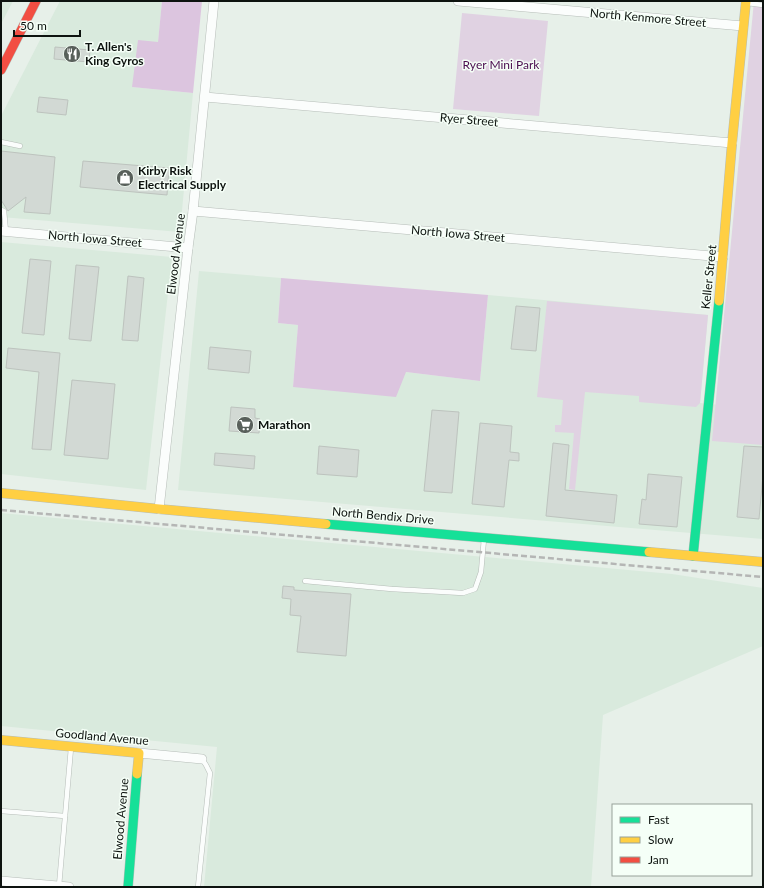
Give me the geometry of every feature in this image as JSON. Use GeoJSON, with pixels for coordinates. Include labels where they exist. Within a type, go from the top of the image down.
{"type":"FeatureCollection","features":[{"type":"Feature","properties":{"kind":"street"},"geometry":{"type":"LineString","coordinates":[[1,70],[36,1]]}},
{"type":"Feature","properties":{"kind":"street","name":"Elwood Avenue"},"geometry":{"type":"LineString","coordinates":[[160,509],[193,211],[214,1]]}},
{"type":"Feature","properties":{"kind":"street","name":"North Kenmore Street"},"geometry":{"type":"LineString","coordinates":[[458,1],[743,26]]}},
{"type":"Feature","properties":{"kind":"street","name":"Keller Street"},"geometry":{"type":"LineString","coordinates":[[693,556],[723,257],[732,143],[746,2]]}},
{"type":"Feature","properties":{"kind":"street","name":"Ryer Street"},"geometry":{"type":"LineString","coordinates":[[205,97],[732,143]]}},
{"type":"Feature","properties":{"kind":"street","name":"North Iowa Street"},"geometry":{"type":"LineString","coordinates":[[193,211],[723,257]]}},
{"type":"Feature","properties":{"kind":"street","name":"North Iowa Street"},"geometry":{"type":"LineString","coordinates":[[4,231],[188,248]]}},
{"type":"Feature","properties":{"kind":"street","name":"North Bendix Drive"},"geometry":{"type":"LineString","coordinates":[[1,493],[160,509],[763,562]]}},
{"type":"Feature","properties":{"kind":"street","name":"Goodland Avenue"},"geometry":{"type":"LineString","coordinates":[[1,740],[202,759]]}},
{"type":"Feature","properties":{"kind":"street","name":"Elwood Avenue"},"geometry":{"type":"LineString","coordinates":[[128,887],[139,753]]}},
{"type":"Feature","properties":{"kind":"street"},"geometry":{"type":"LineString","coordinates":[[1,881],[69,887]]}},
{"type":"Feature","properties":{"kind":"lane"},"geometry":{"type":"LineString","coordinates":[[746,2],[763,5]]}},
{"type":"Feature","properties":{"kind":"lane"},"geometry":{"type":"LineString","coordinates":[[1,142],[20,146]]}},
{"type":"Feature","properties":{"kind":"lane"},"geometry":{"type":"LineString","coordinates":[[1,210],[4,211],[4,231]]}},
{"type":"Feature","properties":{"kind":"lane"},"geometry":{"type":"LineString","coordinates":[[305,581],[392,589],[463,593],[475,589],[481,572],[484,537]]}},
{"type":"Feature","properties":{"kind":"lane"},"geometry":{"type":"LineString","coordinates":[[59,887],[71,747]]}},
{"type":"Feature","properties":{"kind":"lane"},"geometry":{"type":"LineString","coordinates":[[198,887],[210,773],[202,759]]}},
{"type":"Feature","properties":{"kind":"lane"},"geometry":{"type":"LineString","coordinates":[[1,811],[65,816]]}},
{"type":"Feature","properties":{"kind":"shaded area"},"geometry":{"type":"Polygon","coordinates":[[[1,1],[13,1],[1,24],[1,1]]]}},
{"type":"Feature","properties":{"kind":"shaded area"},"geometry":{"type":"Polygon","coordinates":[[[60,1],[162,1],[158,42],[132,87],[193,93],[180,232],[1,217],[1,116],[60,1]]]}},
{"type":"Feature","properties":{"kind":"shaded area"},"geometry":{"type":"Polygon","coordinates":[[[162,1],[202,1],[193,93],[132,87],[138,40],[158,42],[162,1]]]}},
{"type":"Feature","properties":{"kind":"shaded area"},"geometry":{"type":"Polygon","coordinates":[[[1,242],[172,257],[146,490],[1,474],[1,242]]]}},
{"type":"Feature","properties":{"kind":"shaded area"},"geometry":{"type":"Polygon","coordinates":[[[199,271],[281,278],[278,323],[298,325],[293,387],[406,372],[480,381],[488,295],[708,315],[700,403],[763,409],[763,539],[178,490],[199,271]]]}},
{"type":"Feature","properties":{"kind":"shaded area"},"geometry":{"type":"Polygon","coordinates":[[[281,278],[488,295],[480,381],[406,372],[396,397],[293,387],[298,325],[278,323],[281,278]]]}},
{"type":"Feature","properties":{"kind":"shaded area"},"geometry":{"type":"Polygon","coordinates":[[[1,513],[672,574],[763,588],[763,646],[603,715],[591,887],[204,887],[217,747],[1,726],[1,513]]]}},
{"type":"Feature","properties":{"kind":"green space"},"geometry":{"type":"Polygon","coordinates":[[[754,1],[763,1],[763,445],[712,441],[754,1]]]}},
{"type":"Feature","properties":{"kind":"green space","name":"Ryer Mini Park"},"geometry":{"type":"Polygon","coordinates":[[[462,13],[548,21],[539,116],[453,109],[462,13]]]}},
{"type":"Feature","properties":{"kind":"green space"},"geometry":{"type":"Polygon","coordinates":[[[547,301],[708,315],[700,403],[696,407],[639,402],[639,396],[585,392],[575,490],[569,489],[574,433],[555,432],[555,425],[561,425],[563,400],[537,397],[547,301]]]}},
{"type":"Feature","properties":{"kind":"building","name":"T. Allen's King Gyros"},"geometry":{"type":"Polygon","coordinates":[[[55,47],[90,50],[89,62],[54,59],[55,47]]]}},
{"type":"Feature","properties":{"kind":"building"},"geometry":{"type":"Polygon","coordinates":[[[39,97],[68,100],[66,115],[37,112],[39,97]]]}},
{"type":"Feature","properties":{"kind":"building"},"geometry":{"type":"Polygon","coordinates":[[[1,151],[55,157],[50,214],[24,212],[26,197],[8,211],[1,200],[1,151]]]}},
{"type":"Feature","properties":{"kind":"building","name":"Kirby Risk Electrical Supply"},"geometry":{"type":"Polygon","coordinates":[[[83,161],[169,168],[167,195],[80,187],[83,161]]]}},
{"type":"Feature","properties":{"kind":"building"},"geometry":{"type":"Polygon","coordinates":[[[30,259],[51,261],[44,335],[22,333],[30,259]]]}},
{"type":"Feature","properties":{"kind":"building"},"geometry":{"type":"Polygon","coordinates":[[[76,265],[99,267],[91,341],[69,339],[76,265]]]}},
{"type":"Feature","properties":{"kind":"building"},"geometry":{"type":"Polygon","coordinates":[[[128,276],[144,278],[138,341],[122,340],[128,276]]]}},
{"type":"Feature","properties":{"kind":"building"},"geometry":{"type":"Polygon","coordinates":[[[516,306],[540,308],[536,351],[511,349],[516,306]]]}},
{"type":"Feature","properties":{"kind":"building"},"geometry":{"type":"Polygon","coordinates":[[[210,347],[251,351],[249,373],[208,369],[210,347]]]}},
{"type":"Feature","properties":{"kind":"building"},"geometry":{"type":"Polygon","coordinates":[[[8,348],[60,353],[51,450],[32,449],[39,372],[6,368],[8,348]]]}},
{"type":"Feature","properties":{"kind":"building"},"geometry":{"type":"Polygon","coordinates":[[[72,380],[115,384],[108,459],[64,455],[72,380]]]}},
{"type":"Feature","properties":{"kind":"building","name":"Marathon"},"geometry":{"type":"Polygon","coordinates":[[[231,407],[255,409],[255,418],[260,419],[259,433],[229,431],[231,407]]]}},
{"type":"Feature","properties":{"kind":"building"},"geometry":{"type":"Polygon","coordinates":[[[432,410],[459,412],[452,493],[424,491],[432,410]]]}},
{"type":"Feature","properties":{"kind":"building"},"geometry":{"type":"Polygon","coordinates":[[[480,423],[512,426],[510,452],[519,453],[519,461],[509,460],[504,507],[472,504],[480,423]]]}},
{"type":"Feature","properties":{"kind":"building"},"geometry":{"type":"Polygon","coordinates":[[[553,443],[569,445],[565,490],[617,495],[614,523],[546,516],[553,443]]]}},
{"type":"Feature","properties":{"kind":"building"},"geometry":{"type":"Polygon","coordinates":[[[319,446],[359,450],[357,477],[317,474],[319,446]]]}},
{"type":"Feature","properties":{"kind":"building"},"geometry":{"type":"Polygon","coordinates":[[[744,446],[763,447],[763,475],[759,519],[737,517],[744,446]]]}},
{"type":"Feature","properties":{"kind":"building","name":"Marathon"},"geometry":{"type":"Polygon","coordinates":[[[215,453],[255,456],[254,469],[214,465],[215,453]]]}},
{"type":"Feature","properties":{"kind":"building"},"geometry":{"type":"Polygon","coordinates":[[[648,474],[682,477],[677,527],[639,524],[642,499],[646,500],[648,474]]]}},
{"type":"Feature","properties":{"kind":"building"},"geometry":{"type":"Polygon","coordinates":[[[283,586],[294,587],[294,590],[351,594],[346,656],[297,652],[301,616],[290,615],[291,599],[282,598],[283,586]]]}},
{"type":"Feature","properties":{"kind":"railway"},"geometry":{"type":"LineString","coordinates":[[1,510],[763,577]]}},
{"type":"Feature","properties":{"kind":"traffic: fast"},"geometry":{"type":"LineString","coordinates":[[693,556],[719,301]]}},
{"type":"Feature","properties":{"kind":"traffic: fast"},"geometry":{"type":"LineString","coordinates":[[326,524],[649,552]]}},
{"type":"Feature","properties":{"kind":"traffic: fast"},"geometry":{"type":"LineString","coordinates":[[128,887],[137,774]]}},
{"type":"Feature","properties":{"kind":"traffic: slow"},"geometry":{"type":"LineString","coordinates":[[719,301],[732,143],[746,1]]}},
{"type":"Feature","properties":{"kind":"traffic: slow"},"geometry":{"type":"LineString","coordinates":[[1,493],[326,524]]}},
{"type":"Feature","properties":{"kind":"traffic: slow"},"geometry":{"type":"LineString","coordinates":[[649,552],[763,562]]}},
{"type":"Feature","properties":{"kind":"traffic: slow"},"geometry":{"type":"LineString","coordinates":[[1,740],[139,753],[137,774]]}},
{"type":"Feature","properties":{"kind":"traffic: jam"},"geometry":{"type":"LineString","coordinates":[[1,70],[36,1]]}},
{"type":"Feature","properties":{"kind":"place","name":"T. Allen's King Gyros"},"geometry":{"type":"Point","coordinates":[72,54]}},
{"type":"Feature","properties":{"kind":"place","name":"Kirby Risk Electrical Supply"},"geometry":{"type":"Point","coordinates":[125,178]}},
{"type":"Feature","properties":{"kind":"place","name":"Marathon"},"geometry":{"type":"Point","coordinates":[245,425]}}]}
